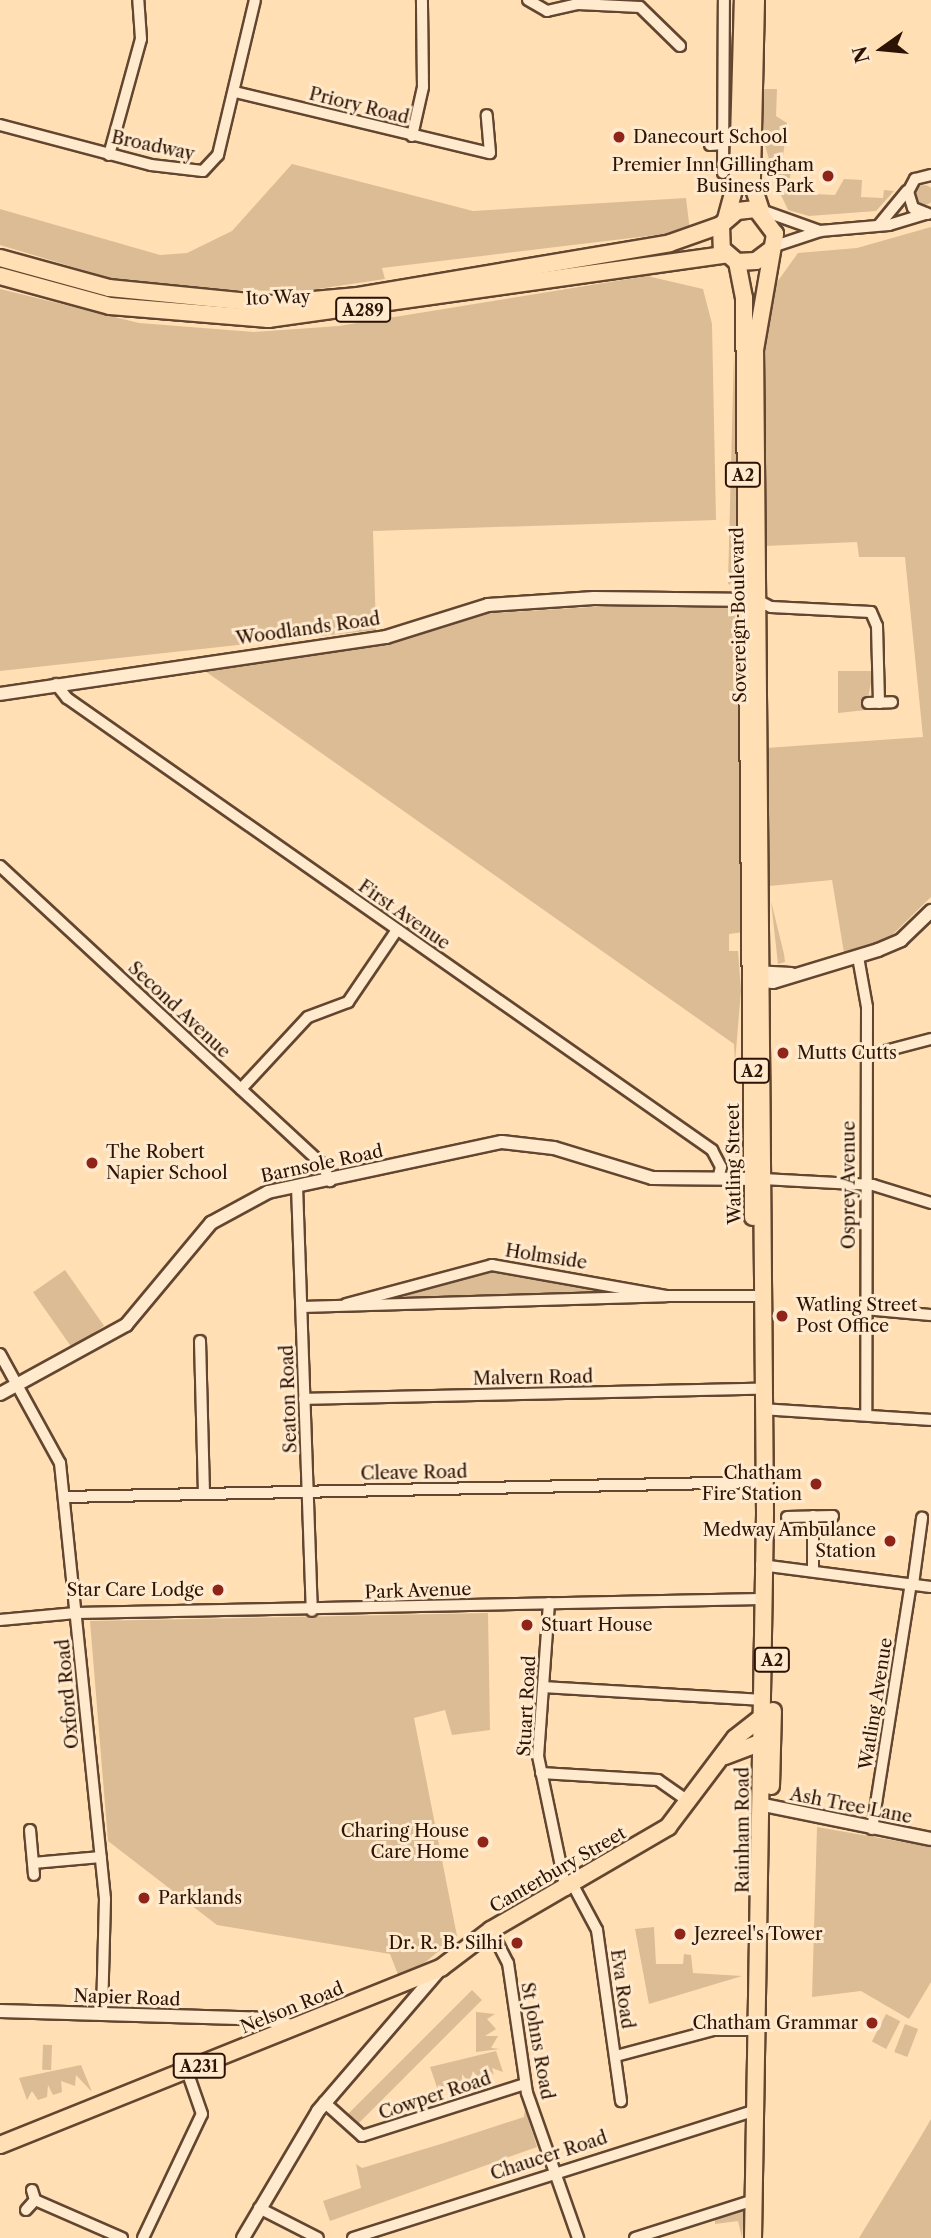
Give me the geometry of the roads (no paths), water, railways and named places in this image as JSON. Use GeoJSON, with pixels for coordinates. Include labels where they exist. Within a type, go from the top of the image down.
{"type":"FeatureCollection","features":[{"type":"Feature","properties":{"kind":"main road"},"geometry":{"type":"LineString","coordinates":[[743,0],[738,175],[724,222],[731,258],[756,261],[772,248],[774,229],[761,210],[752,183],[756,0]]}},
{"type":"Feature","properties":{"kind":"main road"},"geometry":{"type":"LineString","coordinates":[[724,222],[743,209],[761,210]]}},
{"type":"Feature","properties":{"kind":"main road","name":"Ito Way"},"geometry":{"type":"LineString","coordinates":[[0,258],[109,288],[269,304],[358,296],[670,243],[724,222]]}},
{"type":"Feature","properties":{"kind":"main road","name":"Sovereign Boulevard"},"geometry":{"type":"LineString","coordinates":[[752,599],[755,334],[772,248]]}},
{"type":"Feature","properties":{"kind":"main road","name":"Ito Way"},"geometry":{"type":"LineString","coordinates":[[0,276],[110,306],[268,319],[731,258]]}},
{"type":"Feature","properties":{"kind":"main road","name":"Sovereign Boulevard"},"geometry":{"type":"LineString","coordinates":[[731,258],[744,298],[752,599],[757,976]]}},
{"type":"Feature","properties":{"kind":"main road","name":"Watling Street"},"geometry":{"type":"LineString","coordinates":[[757,976],[752,1163],[757,1179]]}},
{"type":"Feature","properties":{"kind":"main road","name":"Watling Street"},"geometry":{"type":"LineString","coordinates":[[757,976],[757,1179],[768,1739],[764,1805]]}},
{"type":"Feature","properties":{"kind":"main road","name":"Watling Street"},"geometry":{"type":"LineString","coordinates":[[763,1708],[761,1599],[765,1565]]}},
{"type":"Feature","properties":{"kind":"main road","name":"Rainham Road"},"geometry":{"type":"LineString","coordinates":[[753,2238],[763,1768],[768,1739],[763,1708]]}},
{"type":"Feature","properties":{"kind":"main road","name":"Canterbury Street"},"geometry":{"type":"LineString","coordinates":[[442,1967],[491,1930],[570,1889],[668,1827],[763,1708]]}},
{"type":"Feature","properties":{"kind":"main road","name":"Canterbury Street"},"geometry":{"type":"LineString","coordinates":[[721,1760],[768,1739]]}},
{"type":"Feature","properties":{"kind":"main road"},"geometry":{"type":"LineString","coordinates":[[721,1760],[742,1757],[763,1768]]}},
{"type":"Feature","properties":{"kind":"main road","name":"Nelson Road"},"geometry":{"type":"LineString","coordinates":[[0,2145],[403,1986],[442,1967]]}},
{"type":"Feature","properties":{"kind":"street"},"geometry":{"type":"LineString","coordinates":[[109,155],[140,40],[138,0]]}},
{"type":"Feature","properties":{"kind":"street","name":"Broadway"},"geometry":{"type":"LineString","coordinates":[[0,125],[109,155],[203,171],[218,155],[255,0]]}},
{"type":"Feature","properties":{"kind":"street"},"geometry":{"type":"LineString","coordinates":[[412,136],[423,87],[422,0]]}},
{"type":"Feature","properties":{"kind":"street"},"geometry":{"type":"LineString","coordinates":[[528,0],[547,11],[578,4],[645,3],[680,47]]}},
{"type":"Feature","properties":{"kind":"street"},"geometry":{"type":"LineString","coordinates":[[723,173],[724,0]]}},
{"type":"Feature","properties":{"kind":"street","name":"Priory Road"},"geometry":{"type":"LineString","coordinates":[[235,92],[489,153],[487,116]]}},
{"type":"Feature","properties":{"kind":"street"},"geometry":{"type":"LineString","coordinates":[[710,145],[723,144]]}},
{"type":"Feature","properties":{"kind":"street"},"geometry":{"type":"LineString","coordinates":[[879,225],[918,177],[931,175]]}},
{"type":"Feature","properties":{"kind":"street"},"geometry":{"type":"LineString","coordinates":[[909,188],[911,205],[928,214]]}},
{"type":"Feature","properties":{"kind":"street"},"geometry":{"type":"LineString","coordinates":[[761,210],[820,231]]}},
{"type":"Feature","properties":{"kind":"street"},"geometry":{"type":"LineString","coordinates":[[772,248],[820,231],[879,225],[928,214]]}},
{"type":"Feature","properties":{"kind":"street"},"geometry":{"type":"LineString","coordinates":[[752,599],[771,607],[870,611],[877,626],[873,703],[892,702]]}},
{"type":"Feature","properties":{"kind":"street","name":"Woodlands Road"},"geometry":{"type":"LineString","coordinates":[[0,694],[386,637],[488,605],[752,599]]}},
{"type":"Feature","properties":{"kind":"street","name":"First Avenue"},"geometry":{"type":"LineString","coordinates":[[56,684],[397,930],[712,1150],[721,1167],[718,1179]]}},
{"type":"Feature","properties":{"kind":"street","name":"Second Avenue"},"geometry":{"type":"LineString","coordinates":[[0,866],[322,1164],[330,1181]]}},
{"type":"Feature","properties":{"kind":"street"},"geometry":{"type":"LineString","coordinates":[[757,976],[791,974],[858,957],[901,940],[931,911]]}},
{"type":"Feature","properties":{"kind":"street"},"geometry":{"type":"LineString","coordinates":[[241,1089],[308,1017],[348,1002],[397,930]]}},
{"type":"Feature","properties":{"kind":"street","name":"Osprey Avenue"},"geometry":{"type":"LineString","coordinates":[[858,957],[866,1056],[863,1184],[866,1415]]}},
{"type":"Feature","properties":{"kind":"street"},"geometry":{"type":"LineString","coordinates":[[866,1056],[931,1039]]}},
{"type":"Feature","properties":{"kind":"street","name":"Barnsole Road"},"geometry":{"type":"LineString","coordinates":[[0,1394],[17,1382],[126,1325],[226,1212],[268,1192],[330,1181],[502,1142],[554,1148],[652,1178],[757,1179]]}},
{"type":"Feature","properties":{"kind":"street","name":"Barnsole Road"},"geometry":{"type":"LineString","coordinates":[[718,1179],[752,1163]]}},
{"type":"Feature","properties":{"kind":"street"},"geometry":{"type":"LineString","coordinates":[[757,1179],[863,1184],[931,1203]]}},
{"type":"Feature","properties":{"kind":"street","name":"Seaton Road"},"geometry":{"type":"LineString","coordinates":[[297,1186],[312,1611]]}},
{"type":"Feature","properties":{"kind":"street","name":"Holmside"},"geometry":{"type":"LineString","coordinates":[[346,1304],[386,1291],[492,1265],[619,1285],[666,1296]]}},
{"type":"Feature","properties":{"kind":"street"},"geometry":{"type":"LineString","coordinates":[[619,1285],[619,1298]]}},
{"type":"Feature","properties":{"kind":"street"},"geometry":{"type":"LineString","coordinates":[[386,1291],[388,1306]]}},
{"type":"Feature","properties":{"kind":"street","name":"Holmside"},"geometry":{"type":"LineString","coordinates":[[302,1307],[666,1296],[760,1296]]}},
{"type":"Feature","properties":{"kind":"street"},"geometry":{"type":"LineString","coordinates":[[864,1309],[931,1315]]}},
{"type":"Feature","properties":{"kind":"street"},"geometry":{"type":"LineString","coordinates":[[200,1341],[204,1494]]}},
{"type":"Feature","properties":{"kind":"street","name":"Oxford Road"},"geometry":{"type":"LineString","coordinates":[[0,1354],[53,1442],[64,1497],[101,1857],[102,2015]]}},
{"type":"Feature","properties":{"kind":"street","name":"Malvern Road"},"geometry":{"type":"LineString","coordinates":[[304,1399],[761,1389]]}},
{"type":"Feature","properties":{"kind":"street"},"geometry":{"type":"LineString","coordinates":[[762,1409],[931,1420]]}},
{"type":"Feature","properties":{"kind":"street","name":"Cleave Road"},"geometry":{"type":"LineString","coordinates":[[64,1497],[764,1482]]}},
{"type":"Feature","properties":{"kind":"street"},"geometry":{"type":"LineString","coordinates":[[813,1516],[813,1568]]}},
{"type":"Feature","properties":{"kind":"street"},"geometry":{"type":"LineString","coordinates":[[787,1517],[833,1516]]}},
{"type":"Feature","properties":{"kind":"street","name":"Watling Avenue"},"geometry":{"type":"LineString","coordinates":[[872,1829],[922,1518]]}},
{"type":"Feature","properties":{"kind":"street"},"geometry":{"type":"LineString","coordinates":[[765,1565],[813,1568],[931,1587]]}},
{"type":"Feature","properties":{"kind":"street","name":"Park Avenue"},"geometry":{"type":"LineString","coordinates":[[0,1620],[76,1613],[312,1611],[761,1599]]}},
{"type":"Feature","properties":{"kind":"street","name":"Stuart Road"},"geometry":{"type":"LineString","coordinates":[[548,1603],[541,1773],[570,1889]]}},
{"type":"Feature","properties":{"kind":"street"},"geometry":{"type":"LineString","coordinates":[[543,1687],[763,1708]]}},
{"type":"Feature","properties":{"kind":"street"},"geometry":{"type":"LineString","coordinates":[[541,1773],[658,1780],[690,1802]]}},
{"type":"Feature","properties":{"kind":"street","name":"Ash Tree Lane"},"geometry":{"type":"LineString","coordinates":[[764,1805],[931,1839]]}},
{"type":"Feature","properties":{"kind":"street"},"geometry":{"type":"LineString","coordinates":[[30,1830],[34,1875]]}},
{"type":"Feature","properties":{"kind":"street"},"geometry":{"type":"LineString","coordinates":[[33,1863],[101,1857]]}},
{"type":"Feature","properties":{"kind":"street","name":"Eva Road"},"geometry":{"type":"LineString","coordinates":[[570,1889],[597,1930],[621,2101]]}},
{"type":"Feature","properties":{"kind":"street","name":"St Johns Road"},"geometry":{"type":"LineString","coordinates":[[491,1930],[508,1963],[525,2084],[578,2238]]}},
{"type":"Feature","properties":{"kind":"street","name":"Canterbury Street"},"geometry":{"type":"LineString","coordinates":[[243,2238],[259,2207],[324,2102],[442,1967]]}},
{"type":"Feature","properties":{"kind":"street"},"geometry":{"type":"LineString","coordinates":[[403,1986],[412,2002]]}},
{"type":"Feature","properties":{"kind":"street"},"geometry":{"type":"LineString","coordinates":[[398,2018],[404,2002],[403,1986]]}},
{"type":"Feature","properties":{"kind":"street","name":"Napier Road"},"geometry":{"type":"LineString","coordinates":[[0,2011],[253,2021],[295,2028]]}},
{"type":"Feature","properties":{"kind":"street"},"geometry":{"type":"LineString","coordinates":[[253,2021],[271,2037]]}},
{"type":"Feature","properties":{"kind":"street"},"geometry":{"type":"LineString","coordinates":[[616,2056],[714,2030],[759,2030]]}},
{"type":"Feature","properties":{"kind":"street"},"geometry":{"type":"LineString","coordinates":[[143,2238],[202,2114],[187,2071]]}},
{"type":"Feature","properties":{"kind":"street","name":"Cowper Road"},"geometry":{"type":"LineString","coordinates":[[324,2102],[362,2136],[525,2084]]}},
{"type":"Feature","properties":{"kind":"street","name":"Chaucer Road"},"geometry":{"type":"LineString","coordinates":[[353,2238],[554,2170],[756,2110]]}},
{"type":"Feature","properties":{"kind":"street"},"geometry":{"type":"LineString","coordinates":[[26,2210],[33,2195],[122,2238]]}},
{"type":"Feature","properties":{"kind":"street"},"geometry":{"type":"LineString","coordinates":[[635,2238],[754,2200]]}},
{"type":"Feature","properties":{"kind":"street"},"geometry":{"type":"LineString","coordinates":[[259,2207],[318,2238]]}},
{"type":"Feature","properties":{"kind":"place","name":"Danecourt School"},"geometry":{"type":"Point","coordinates":[619,137]}},
{"type":"Feature","properties":{"kind":"place","name":"Premier Inn Gillingham Business Park"},"geometry":{"type":"Point","coordinates":[828,176]}},
{"type":"Feature","properties":{"kind":"place","name":"Mutts Cutts"},"geometry":{"type":"Point","coordinates":[783,1053]}},
{"type":"Feature","properties":{"kind":"place","name":"The Robert Napier School"},"geometry":{"type":"Point","coordinates":[92,1163]}},
{"type":"Feature","properties":{"kind":"place","name":"Watling Street Post Office"},"geometry":{"type":"Point","coordinates":[782,1316]}},
{"type":"Feature","properties":{"kind":"place","name":"Chatham Fire Station"},"geometry":{"type":"Point","coordinates":[816,1484]}},
{"type":"Feature","properties":{"kind":"place","name":"Medway Ambulance Station"},"geometry":{"type":"Point","coordinates":[890,1541]}},
{"type":"Feature","properties":{"kind":"place","name":"Star Care Lodge"},"geometry":{"type":"Point","coordinates":[218,1590]}},
{"type":"Feature","properties":{"kind":"place","name":"Stuart House"},"geometry":{"type":"Point","coordinates":[527,1625]}},
{"type":"Feature","properties":{"kind":"place","name":"Charing House Care Home"},"geometry":{"type":"Point","coordinates":[483,1842]}},
{"type":"Feature","properties":{"kind":"place","name":"Parklands"},"geometry":{"type":"Point","coordinates":[144,1898]}},
{"type":"Feature","properties":{"kind":"place","name":"Jezreel's Tower"},"geometry":{"type":"Point","coordinates":[680,1934]}},
{"type":"Feature","properties":{"kind":"place","name":"Dr. R. B. Silhi"},"geometry":{"type":"Point","coordinates":[517,1943]}},
{"type":"Feature","properties":{"kind":"place","name":"Chatham Grammar"},"geometry":{"type":"Point","coordinates":[872,2023]}}]}
